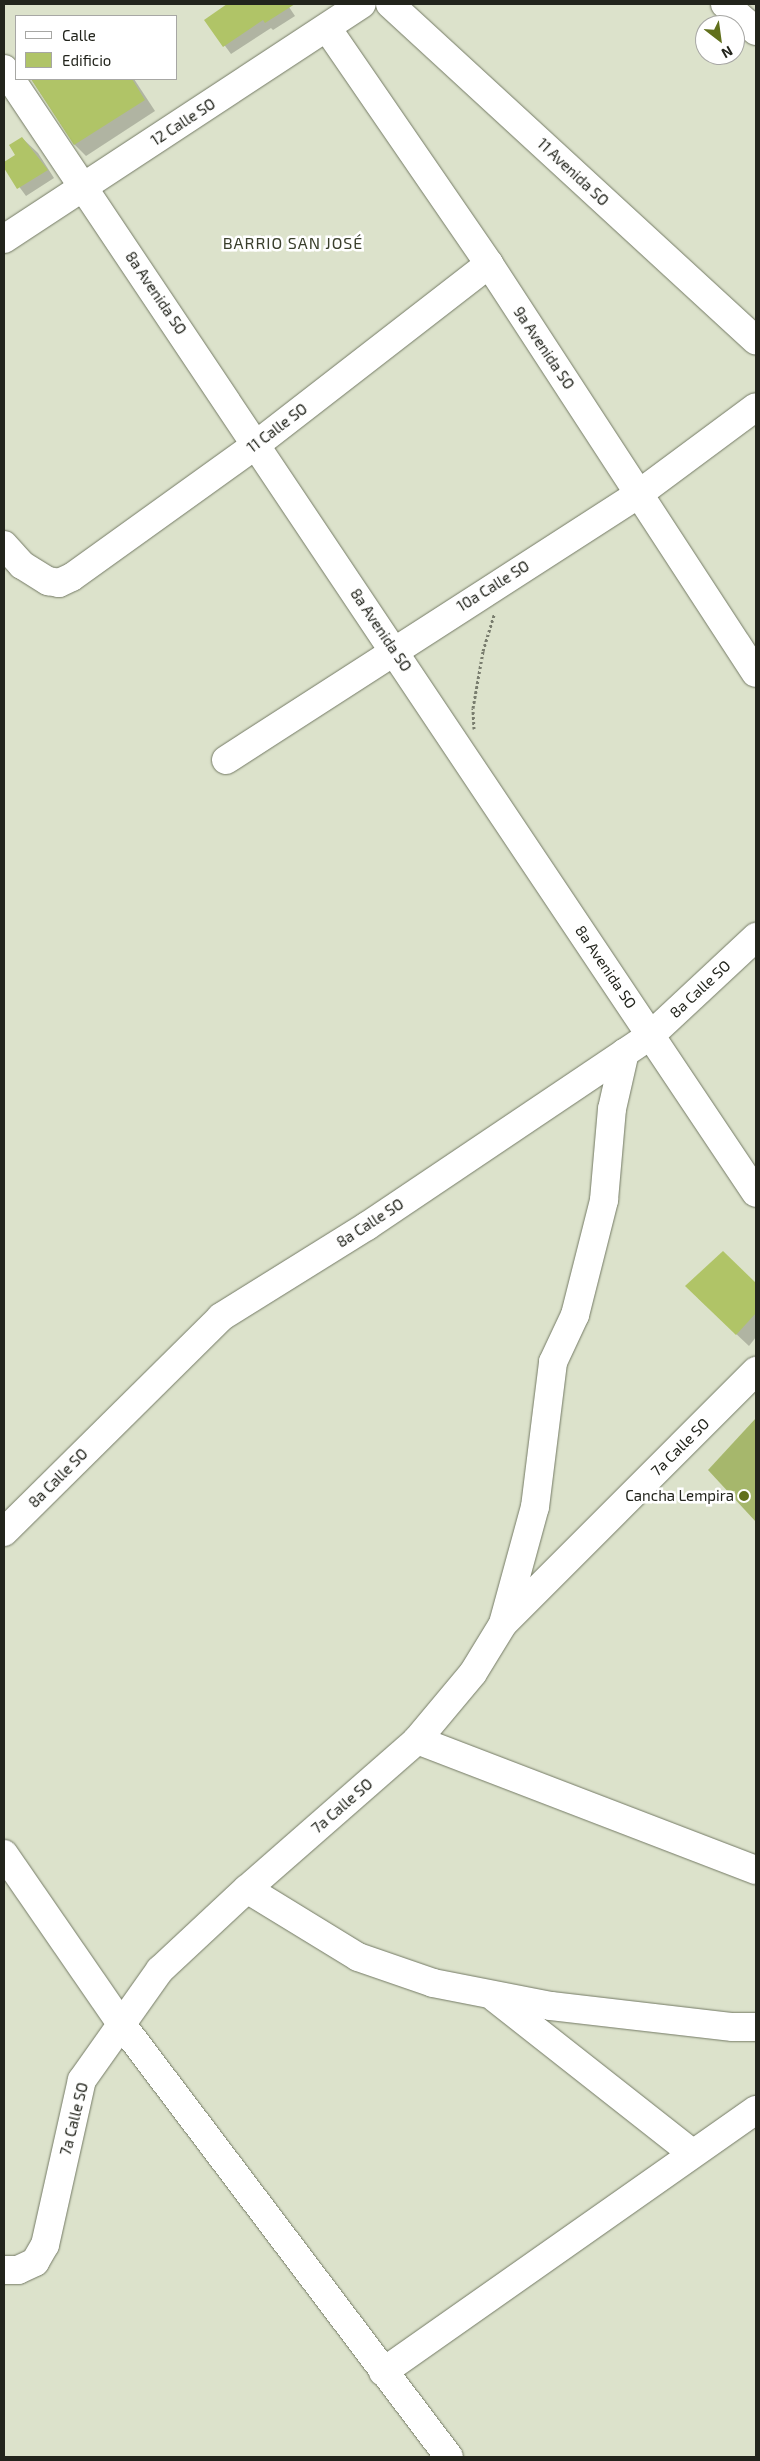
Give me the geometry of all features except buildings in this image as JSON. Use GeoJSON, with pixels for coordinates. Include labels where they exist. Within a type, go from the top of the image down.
{"type":"FeatureCollection","features":[{"type":"Feature","properties":{"kind":"street","name":"12 Calle SO"},"geometry":{"type":"LineString","coordinates":[[4,239],[362,4]]}},
{"type":"Feature","properties":{"kind":"street","name":"11 Avenida SO"},"geometry":{"type":"LineString","coordinates":[[390,4],[756,340]]}},
{"type":"Feature","properties":{"kind":"street"},"geometry":{"type":"LineString","coordinates":[[725,4],[756,31]]}},
{"type":"Feature","properties":{"kind":"street","name":"9a Avenida SO"},"geometry":{"type":"LineString","coordinates":[[327,28],[489,264],[756,673]]}},
{"type":"Feature","properties":{"kind":"street","name":"8a Avenida SO"},"geometry":{"type":"LineString","coordinates":[[4,69],[85,186],[756,1193]]}},
{"type":"Feature","properties":{"kind":"street","name":"11 Calle SO"},"geometry":{"type":"LineString","coordinates":[[4,545],[36,576],[59,583],[86,568],[257,444],[489,264]]}},
{"type":"Feature","properties":{"kind":"street","name":"10a Calle SO"},"geometry":{"type":"LineString","coordinates":[[226,760],[640,493],[756,407]]}},
{"type":"Feature","properties":{"kind":"street","name":"8a Calle SO"},"geometry":{"type":"LineString","coordinates":[[4,1532],[220,1317],[367,1226],[651,1034],[756,937]]}},
{"type":"Feature","properties":{"kind":"street"},"geometry":{"type":"LineString","coordinates":[[503,1624],[535,1507],[554,1362],[575,1315],[604,1200],[612,1109],[625,1052]]}},
{"type":"Feature","properties":{"kind":"street","name":"7a Calle SO"},"geometry":{"type":"LineString","coordinates":[[4,2270],[18,2270],[35,2262],[45,2245],[82,2080],[120,2022],[160,1970],[247,1889],[417,1740],[473,1673],[503,1624],[756,1371]]}},
{"type":"Feature","properties":{"kind":"street"},"geometry":{"type":"LineString","coordinates":[[417,1740],[756,1870]]}},
{"type":"Feature","properties":{"kind":"street"},"geometry":{"type":"LineString","coordinates":[[4,1854],[120,2022],[449,2457]]}},
{"type":"Feature","properties":{"kind":"street"},"geometry":{"type":"LineString","coordinates":[[247,1889],[358,1957],[433,1983],[551,2006],[733,2027],[756,2027]]}},
{"type":"Feature","properties":{"kind":"street"},"geometry":{"type":"LineString","coordinates":[[490,1994],[692,2153]]}},
{"type":"Feature","properties":{"kind":"street"},"geometry":{"type":"LineString","coordinates":[[383,2372],[692,2153],[756,2110]]}},
{"type":"Feature","properties":{"kind":"path"},"geometry":{"type":"LineString","coordinates":[[475,736],[473,708],[483,651],[505,579]]}},
{"type":"Feature","properties":{"kind":"green space","name":"Cancha Lempira"},"geometry":{"type":"Polygon","coordinates":[[[756,1418],[756,1522],[708,1470],[756,1418]]]}},
{"type":"Feature","properties":{"kind":"place","name":"Cancha Lempira"},"geometry":{"type":"Point","coordinates":[744,1496]}},
{"type":"Feature","properties":{"kind":"district","name":"BARRIO SAN JOSÉ"},"geometry":{"type":"Point","coordinates":[293,243]}}]}
